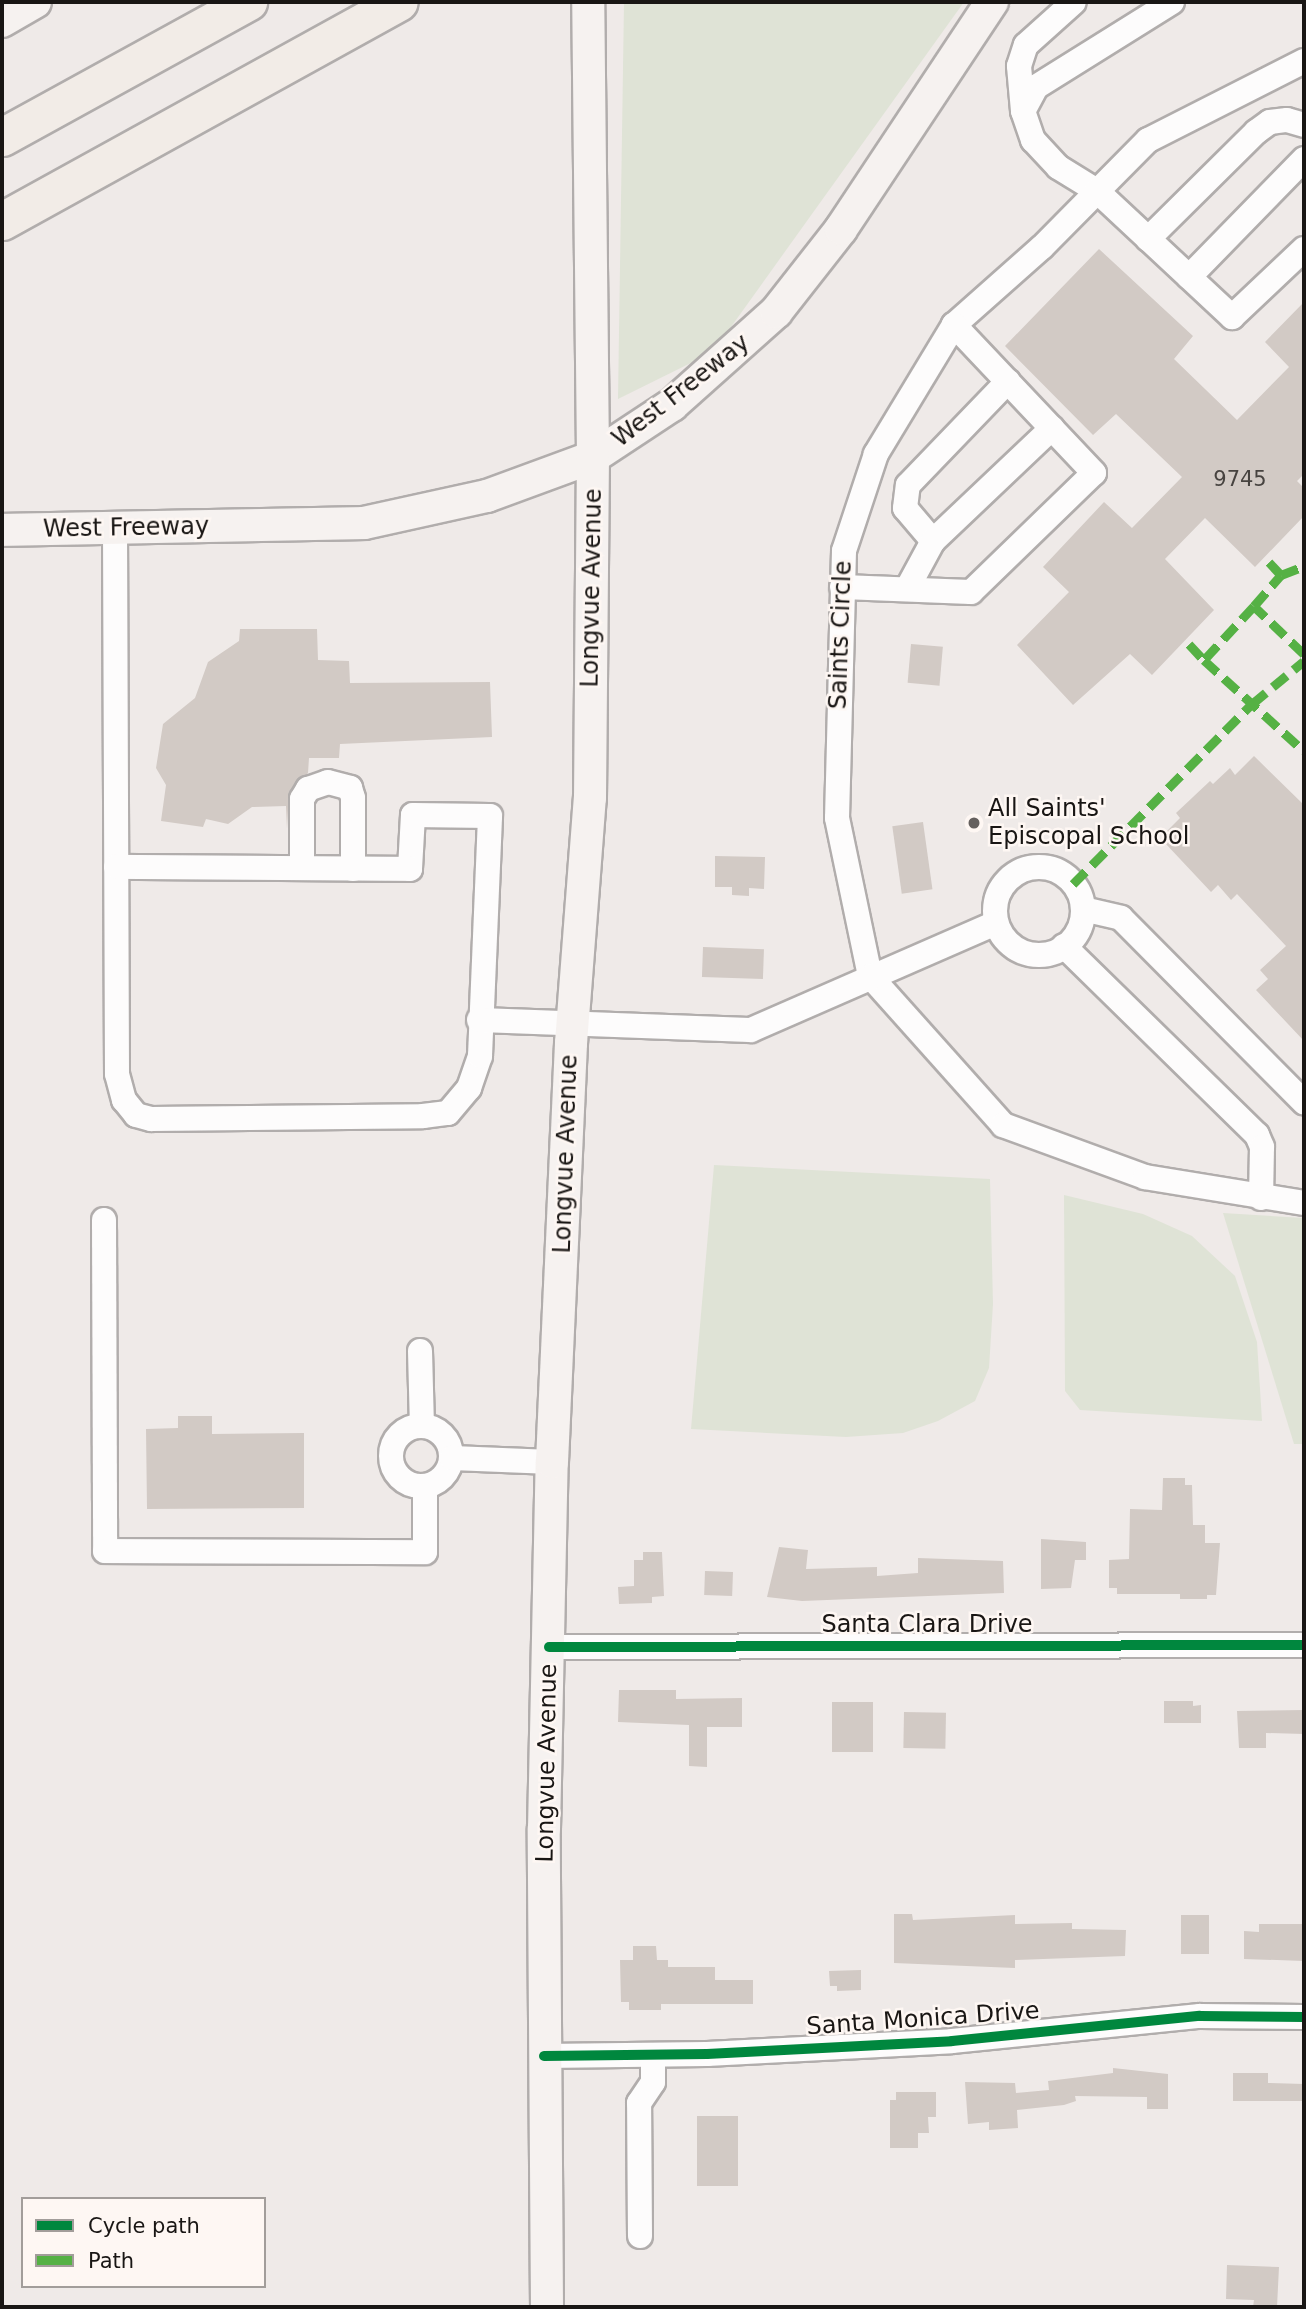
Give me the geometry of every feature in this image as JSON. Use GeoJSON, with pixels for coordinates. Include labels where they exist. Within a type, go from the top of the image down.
{"type":"FeatureCollection","features":[{"type":"Feature","properties":{"kind":"highway"},"geometry":{"type":"LineString","coordinates":[[2,137],[248,2]]}},
{"type":"Feature","properties":{"kind":"highway"},"geometry":{"type":"LineString","coordinates":[[2,221],[399,2]]}},
{"type":"Feature","properties":{"kind":"main road"},"geometry":{"type":"LineString","coordinates":[[2,21],[35,2]]}},
{"type":"Feature","properties":{"kind":"main road","name":"West Freeway"},"geometry":{"type":"LineString","coordinates":[[2,530],[364,523],[487,496],[593,457],[672,405],[776,312],[841,229],[992,2]]}},
{"type":"Feature","properties":{"kind":"main road","name":"Longvue Avenue"},"geometry":{"type":"LineString","coordinates":[[547,2307],[544,2056],[552,1462],[572,1023],[590,798],[593,457],[588,15]]}},
{"type":"Feature","properties":{"kind":"street"},"geometry":{"type":"LineString","coordinates":[[1074,2],[1026,46],[1019,66],[1033,140],[1058,167],[1097,191],[1235,318],[1304,249]]}},
{"type":"Feature","properties":{"kind":"street"},"geometry":{"type":"LineString","coordinates":[[1025,105],[1036,87],[1172,2]]}},
{"type":"Feature","properties":{"kind":"street","name":"Saints Circle"},"geometry":{"type":"LineString","coordinates":[[870,976],[837,818],[844,551],[876,454],[954,325],[1148,140],[1304,61]]}},
{"type":"Feature","properties":{"kind":"street"},"geometry":{"type":"LineString","coordinates":[[1149,239],[1256,132],[1270,122],[1287,120],[1304,125]]}},
{"type":"Feature","properties":{"kind":"street"},"geometry":{"type":"LineString","coordinates":[[1189,277],[1304,159]]}},
{"type":"Feature","properties":{"kind":"street"},"geometry":{"type":"LineString","coordinates":[[842,587],[971,592],[1094,473],[954,325]]}},
{"type":"Feature","properties":{"kind":"street"},"geometry":{"type":"LineString","coordinates":[[933,541],[905,508],[908,485],[1007,381]]}},
{"type":"Feature","properties":{"kind":"street"},"geometry":{"type":"LineString","coordinates":[[907,589],[933,541],[1052,428]]}},
{"type":"Feature","properties":{"kind":"street"},"geometry":{"type":"LineString","coordinates":[[115,528],[116,867],[117,1074],[124,1100],[136,1115],[151,1119],[448,1113],[469,1088],[480,1056],[479,1020],[490,816],[412,815],[411,869],[116,867]]}},
{"type":"Feature","properties":{"kind":"street"},"geometry":{"type":"LineString","coordinates":[[302,868],[302,799],[308,789],[328,782],[350,788],[353,798],[353,869]]}},
{"type":"Feature","properties":{"kind":"street"},"geometry":{"type":"LineString","coordinates":[[1027,868],[1060,872],[1073,884],[1083,909],[1080,925],[1063,946],[1046,954],[1030,954],[1003,937],[996,923],[995,905],[1000,889],[1027,868]]}},
{"type":"Feature","properties":{"kind":"street"},"geometry":{"type":"LineString","coordinates":[[1083,909],[1121,918],[1304,1102]]}},
{"type":"Feature","properties":{"kind":"street"},"geometry":{"type":"LineString","coordinates":[[479,1020],[751,1030],[996,923]]}},
{"type":"Feature","properties":{"kind":"street"},"geometry":{"type":"LineString","coordinates":[[1063,946],[1257,1135],[1262,1147],[1261,1198]]}},
{"type":"Feature","properties":{"kind":"street"},"geometry":{"type":"LineString","coordinates":[[870,976],[1003,1125],[1145,1177],[1304,1203]]}},
{"type":"Feature","properties":{"kind":"street"},"geometry":{"type":"LineString","coordinates":[[104,1220],[105,1551],[425,1552],[425,1486]]}},
{"type":"Feature","properties":{"kind":"street"},"geometry":{"type":"LineString","coordinates":[[419,1351],[422,1426]]}},
{"type":"Feature","properties":{"kind":"street"},"geometry":{"type":"LineString","coordinates":[[422,1426],[446,1438],[452,1458],[444,1477],[425,1486],[405,1482],[391,1456],[397,1437],[422,1426]]}},
{"type":"Feature","properties":{"kind":"street"},"geometry":{"type":"LineString","coordinates":[[452,1458],[552,1462]]}},
{"type":"Feature","properties":{"kind":"street","name":"Santa Clara Drive"},"geometry":{"type":"LineString","coordinates":[[550,1647],[1304,1645]]}},
{"type":"Feature","properties":{"kind":"street","name":"Santa Monica Drive"},"geometry":{"type":"LineString","coordinates":[[544,2056],[653,2055],[952,2041],[1200,2016],[1304,2017]]}},
{"type":"Feature","properties":{"kind":"street"},"geometry":{"type":"LineString","coordinates":[[640,2236],[639,2104],[653,2082],[653,2055]]}},
{"type":"Feature","properties":{"kind":"shaded area"},"geometry":{"type":"Polygon","coordinates":[[[624,2],[964,2],[713,352],[618,399],[624,2]]]}},
{"type":"Feature","properties":{"kind":"shaded area"},"geometry":{"type":"Polygon","coordinates":[[[714,1165],[990,1179],[993,1304],[989,1368],[975,1401],[938,1421],[903,1433],[846,1437],[691,1429],[714,1165]]]}},
{"type":"Feature","properties":{"kind":"shaded area"},"geometry":{"type":"Polygon","coordinates":[[[1064,1195],[1143,1214],[1192,1236],[1235,1276],[1257,1342],[1262,1421],[1080,1410],[1065,1391],[1064,1195]]]}},
{"type":"Feature","properties":{"kind":"shaded area"},"geometry":{"type":"Polygon","coordinates":[[[1223,1213],[1304,1218],[1304,1444],[1294,1444],[1223,1213]]]}},
{"type":"Feature","properties":{"kind":"building"},"geometry":{"type":"Polygon","coordinates":[[[1099,249],[1193,336],[1174,359],[1237,420],[1289,367],[1265,342],[1304,302],[1304,474],[1297,481],[1304,488],[1304,516],[1255,567],[1205,518],[1165,559],[1214,610],[1152,675],[1130,654],[1073,705],[1017,645],[1069,592],[1043,567],[1104,502],[1132,528],[1182,477],[1116,414],[1093,435],[1005,346],[1099,249]]]}},
{"type":"Feature","properties":{"kind":"building"},"geometry":{"type":"Polygon","coordinates":[[[240,629],[317,629],[318,660],[349,661],[350,683],[490,682],[492,737],[340,744],[339,758],[309,758],[308,773],[289,792],[287,829],[286,806],[252,807],[228,824],[206,819],[203,827],[161,821],[166,785],[156,768],[163,724],[195,698],[208,662],[239,641],[240,629]]]}},
{"type":"Feature","properties":{"kind":"building"},"geometry":{"type":"Polygon","coordinates":[[[911,644],[943,647],[939,686],[908,683],[911,644]]]}},
{"type":"Feature","properties":{"kind":"building"},"geometry":{"type":"Polygon","coordinates":[[[1254,756],[1304,805],[1304,1041],[1256,990],[1268,979],[1260,970],[1286,946],[1237,894],[1231,900],[1218,885],[1211,892],[1165,843],[1172,837],[1167,831],[1180,818],[1176,813],[1210,781],[1213,784],[1230,768],[1235,775],[1254,756]]]}},
{"type":"Feature","properties":{"kind":"building"},"geometry":{"type":"Polygon","coordinates":[[[923,822],[932,889],[902,894],[892,826],[923,822]]]}},
{"type":"Feature","properties":{"kind":"building"},"geometry":{"type":"Polygon","coordinates":[[[715,856],[765,857],[764,889],[749,888],[749,896],[732,895],[732,887],[715,887],[715,856]]]}},
{"type":"Feature","properties":{"kind":"building"},"geometry":{"type":"Polygon","coordinates":[[[703,947],[764,949],[763,979],[702,977],[703,947]]]}},
{"type":"Feature","properties":{"kind":"building"},"geometry":{"type":"Polygon","coordinates":[[[178,1416],[212,1416],[212,1434],[304,1433],[304,1508],[147,1509],[146,1429],[178,1428],[178,1416]]]}},
{"type":"Feature","properties":{"kind":"building"},"geometry":{"type":"Polygon","coordinates":[[[1163,1478],[1185,1478],[1185,1485],[1192,1485],[1193,1525],[1205,1525],[1205,1543],[1220,1543],[1216,1595],[1207,1595],[1207,1599],[1180,1599],[1180,1594],[1117,1594],[1117,1588],[1109,1588],[1109,1560],[1129,1559],[1130,1509],[1162,1510],[1163,1478]]]}},
{"type":"Feature","properties":{"kind":"building"},"geometry":{"type":"Polygon","coordinates":[[[1041,1539],[1086,1542],[1086,1560],[1075,1560],[1071,1588],[1041,1589],[1041,1539]]]}},
{"type":"Feature","properties":{"kind":"building"},"geometry":{"type":"Polygon","coordinates":[[[779,1547],[808,1550],[806,1569],[877,1567],[877,1576],[918,1573],[918,1558],[1003,1561],[1004,1593],[802,1601],[767,1597],[779,1547]]]}},
{"type":"Feature","properties":{"kind":"building"},"geometry":{"type":"Polygon","coordinates":[[[643,1552],[662,1552],[664,1596],[652,1597],[652,1603],[619,1604],[618,1587],[634,1586],[634,1560],[643,1560],[643,1552]]]}},
{"type":"Feature","properties":{"kind":"building"},"geometry":{"type":"Polygon","coordinates":[[[705,1571],[733,1572],[732,1596],[704,1595],[705,1571]]]}},
{"type":"Feature","properties":{"kind":"building"},"geometry":{"type":"Polygon","coordinates":[[[619,1690],[676,1690],[676,1699],[742,1698],[742,1727],[707,1727],[707,1767],[689,1766],[689,1725],[618,1722],[619,1690]]]}},
{"type":"Feature","properties":{"kind":"building"},"geometry":{"type":"Polygon","coordinates":[[[1164,1701],[1193,1701],[1193,1706],[1201,1705],[1201,1723],[1164,1723],[1164,1701]]]}},
{"type":"Feature","properties":{"kind":"building"},"geometry":{"type":"Polygon","coordinates":[[[832,1702],[873,1702],[873,1752],[832,1752],[832,1702]]]}},
{"type":"Feature","properties":{"kind":"building"},"geometry":{"type":"Polygon","coordinates":[[[1304,1710],[1304,1734],[1266,1733],[1266,1748],[1239,1748],[1237,1711],[1304,1710]]]}},
{"type":"Feature","properties":{"kind":"building"},"geometry":{"type":"Polygon","coordinates":[[[904,1712],[946,1713],[945,1749],[903,1748],[904,1712]]]}},
{"type":"Feature","properties":{"kind":"building"},"geometry":{"type":"Polygon","coordinates":[[[894,1914],[912,1914],[913,1920],[1015,1915],[1015,1924],[1072,1923],[1072,1929],[1126,1930],[1125,1956],[1015,1960],[1015,1968],[894,1963],[894,1914]]]}},
{"type":"Feature","properties":{"kind":"building"},"geometry":{"type":"Polygon","coordinates":[[[1181,1915],[1209,1915],[1209,1954],[1181,1954],[1181,1915]]]}},
{"type":"Feature","properties":{"kind":"building"},"geometry":{"type":"Polygon","coordinates":[[[1259,1924],[1304,1924],[1304,1961],[1244,1959],[1244,1931],[1259,1932],[1259,1924]]]}},
{"type":"Feature","properties":{"kind":"building"},"geometry":{"type":"Polygon","coordinates":[[[633,1946],[656,1946],[657,1960],[668,1960],[668,1967],[715,1967],[715,1980],[753,1980],[753,2004],[661,2004],[661,2010],[629,2010],[629,2002],[621,2002],[620,1960],[633,1960],[633,1946]]]}},
{"type":"Feature","properties":{"kind":"building"},"geometry":{"type":"Polygon","coordinates":[[[861,1970],[861,1990],[837,1991],[837,1986],[830,1986],[829,1971],[861,1970]]]}},
{"type":"Feature","properties":{"kind":"building"},"geometry":{"type":"Polygon","coordinates":[[[1113,2068],[1168,2074],[1168,2109],[1147,2109],[1147,2097],[1075,2096],[1076,2101],[1064,2105],[1017,2110],[1018,2128],[989,2130],[989,2122],[968,2124],[965,2082],[1015,2083],[1016,2093],[1049,2090],[1048,2081],[1113,2073],[1113,2068]]]}},
{"type":"Feature","properties":{"kind":"building"},"geometry":{"type":"Polygon","coordinates":[[[1233,2073],[1268,2073],[1268,2083],[1304,2084],[1304,2101],[1233,2101],[1233,2073]]]}},
{"type":"Feature","properties":{"kind":"building"},"geometry":{"type":"Polygon","coordinates":[[[896,2092],[936,2092],[936,2117],[928,2117],[929,2133],[918,2133],[918,2148],[890,2148],[890,2100],[896,2100],[896,2092]]]}},
{"type":"Feature","properties":{"kind":"building"},"geometry":{"type":"Polygon","coordinates":[[[697,2116],[738,2116],[738,2186],[697,2186],[697,2116]]]}},
{"type":"Feature","properties":{"kind":"building"},"geometry":{"type":"Polygon","coordinates":[[[1227,2265],[1279,2267],[1277,2307],[1253,2307],[1254,2300],[1226,2299],[1227,2265]]]}},
{"type":"Feature","properties":{"kind":"marked path"},"geometry":{"type":"LineString","coordinates":[[1269,562],[1281,575]]}},
{"type":"Feature","properties":{"kind":"marked path"},"geometry":{"type":"LineString","coordinates":[[1254,606],[1281,575],[1304,566]]}},
{"type":"Feature","properties":{"kind":"marked path"},"geometry":{"type":"LineString","coordinates":[[1304,654],[1254,606],[1204,660],[1304,751]]}},
{"type":"Feature","properties":{"kind":"marked path"},"geometry":{"type":"LineString","coordinates":[[1189,644],[1204,660]]}},
{"type":"Feature","properties":{"kind":"marked path"},"geometry":{"type":"LineString","coordinates":[[1073,884],[1252,704],[1304,661]]}},
{"type":"Feature","properties":{"kind":"cycle path"},"geometry":{"type":"LineString","coordinates":[[549,1647],[1304,1645]]}},
{"type":"Feature","properties":{"kind":"cycle path"},"geometry":{"type":"LineString","coordinates":[[544,2056],[707,2054],[952,2041],[1200,2016],[1304,2017]]}},
{"type":"Feature","properties":{"kind":"place","name":"All Saints' Episcopal School"},"geometry":{"type":"Point","coordinates":[974,823]}}]}
